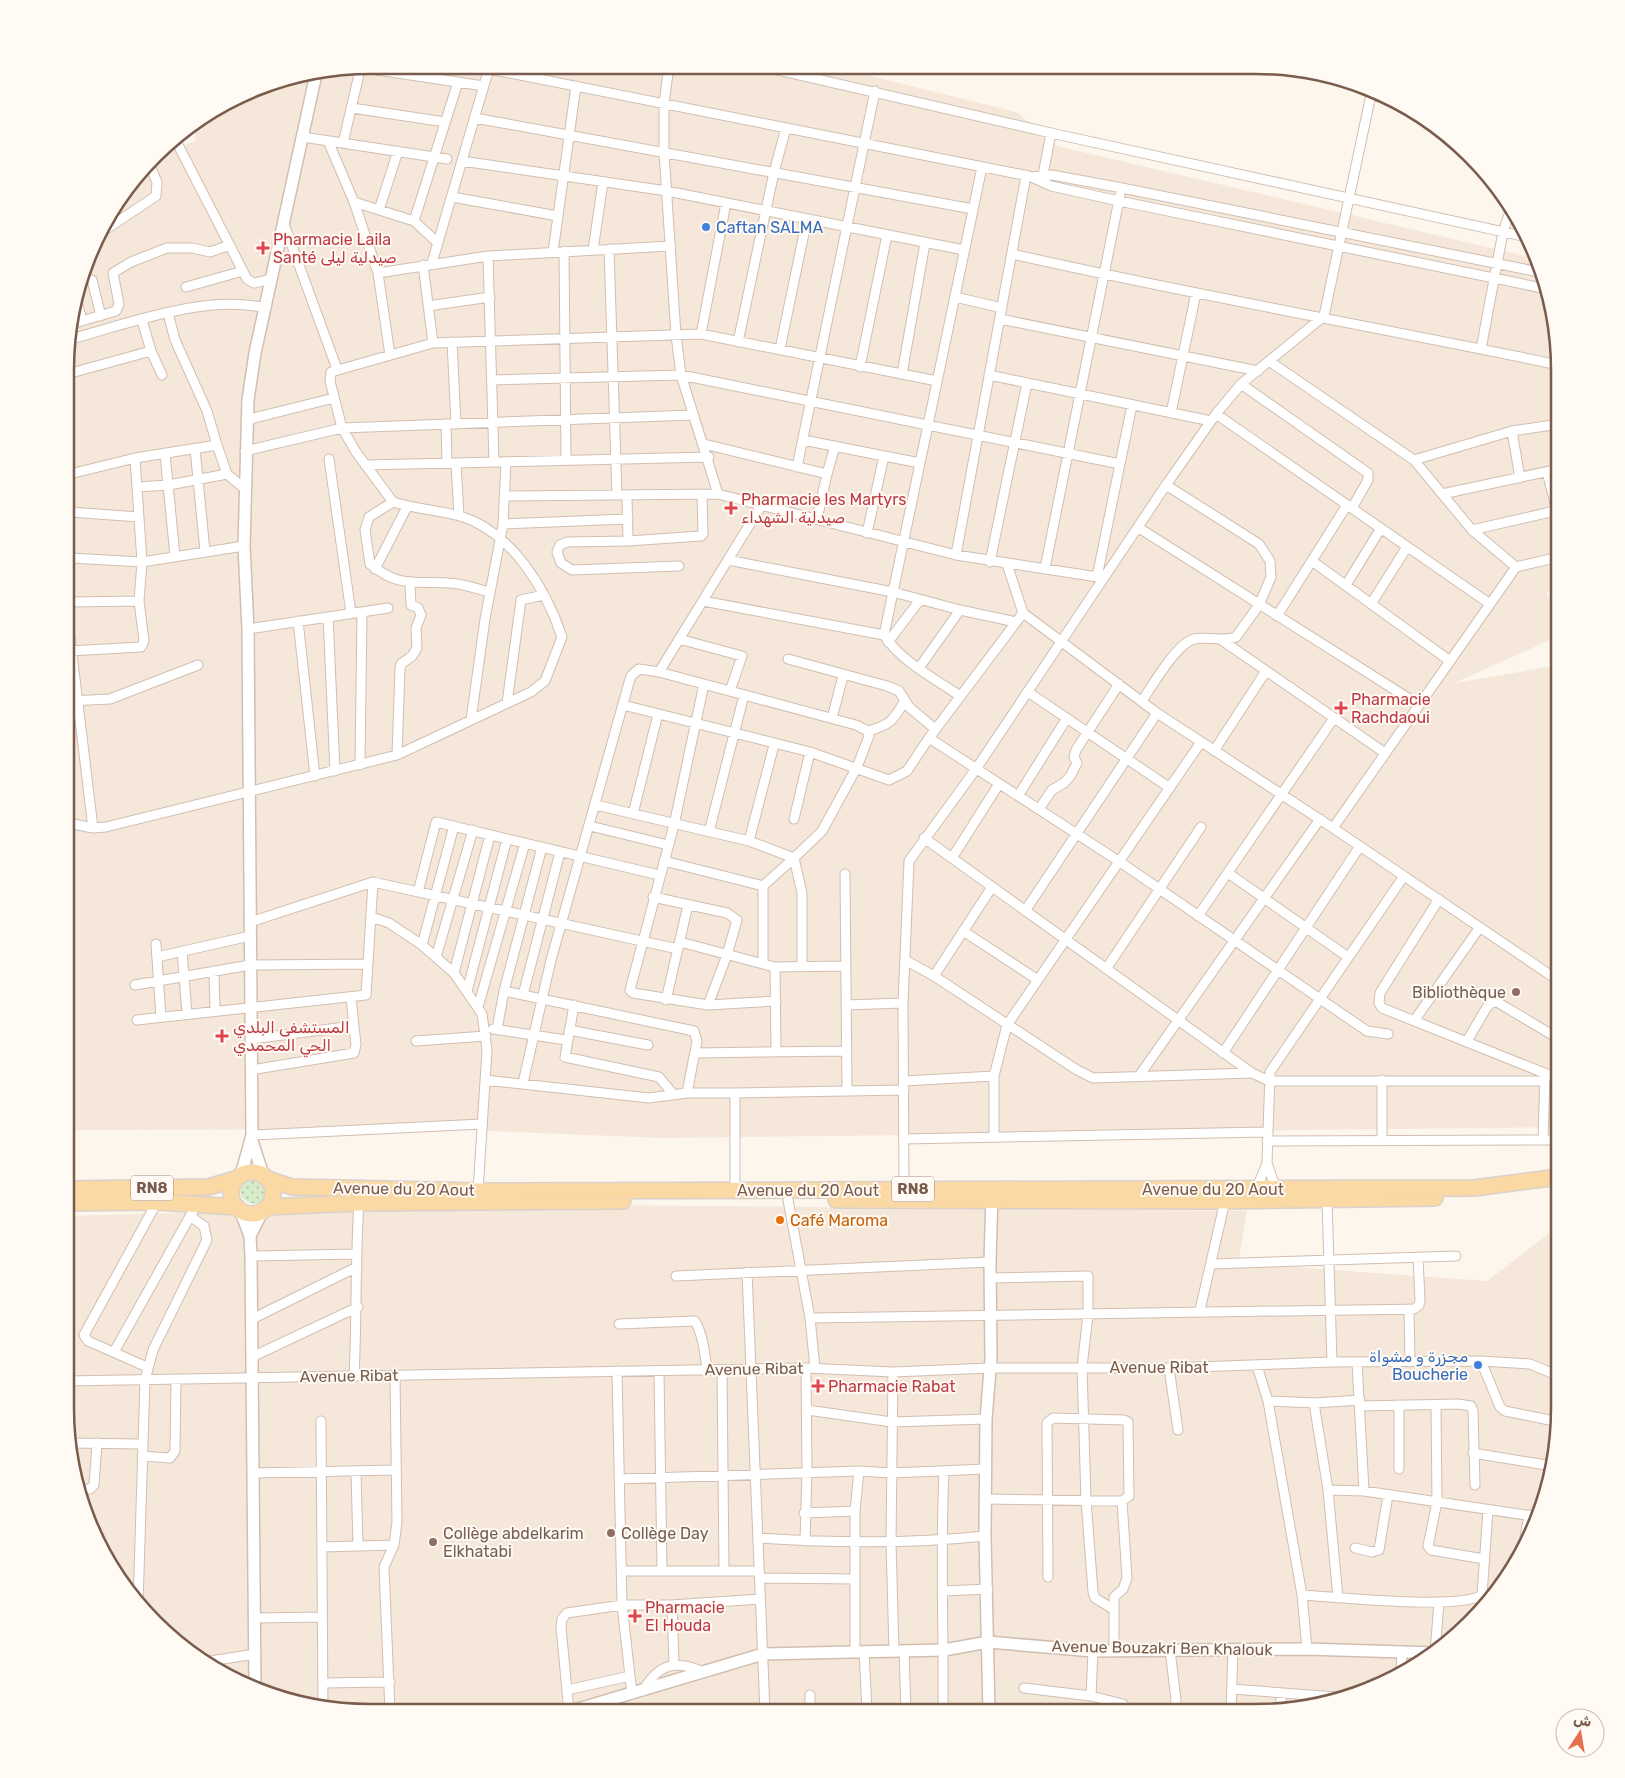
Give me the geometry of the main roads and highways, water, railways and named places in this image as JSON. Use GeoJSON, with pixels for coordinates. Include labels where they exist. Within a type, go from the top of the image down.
{"type":"FeatureCollection","features":[{"type":"Feature","properties":{"kind":"main road","name":"RN8"},"geometry":{"type":"LineString","coordinates":[[74,1194],[208,1187],[252,1172],[266,1177]]}},
{"type":"Feature","properties":{"kind":"main road"},"geometry":{"type":"LineString","coordinates":[[238,1177],[231,1191],[238,1208]]}},
{"type":"Feature","properties":{"kind":"main road","name":"Avenue du 20 Aout"},"geometry":{"type":"LineString","coordinates":[[266,1177],[292,1187],[478,1191],[735,1190],[1225,1201],[1482,1196],[1551,1188]]}},
{"type":"Feature","properties":{"kind":"main road"},"geometry":{"type":"LineString","coordinates":[[265,1209],[273,1194],[266,1177]]}},
{"type":"Feature","properties":{"kind":"main road","name":"Avenue du 20 Aout"},"geometry":{"type":"LineString","coordinates":[[992,1195],[1276,1189],[1474,1188],[1551,1178]]}},
{"type":"Feature","properties":{"kind":"main road","name":"Avenue du 20 Aout"},"geometry":{"type":"LineString","coordinates":[[265,1209],[359,1203],[788,1200],[904,1194]]}},
{"type":"Feature","properties":{"kind":"main road","name":"RN8"},"geometry":{"type":"LineString","coordinates":[[74,1195],[157,1202],[193,1210],[238,1208],[249,1213],[265,1209]]}},
{"type":"Feature","properties":{"kind":"place","name":"Caftan SALMA"},"geometry":{"type":"Point","coordinates":[706,227]}},
{"type":"Feature","properties":{"kind":"place","name":"Pharmacie Laila Santé صيدلية ليلى"},"geometry":{"type":"Point","coordinates":[263,248]}},
{"type":"Feature","properties":{"kind":"place","name":"Pharmacie les Martyrs صيدلية الشهداء"},"geometry":{"type":"Point","coordinates":[731,508]}},
{"type":"Feature","properties":{"kind":"place","name":"Pharmacie Rachdaoui"},"geometry":{"type":"Point","coordinates":[1341,708]}},
{"type":"Feature","properties":{"kind":"place","name":"Bibliothèque"},"geometry":{"type":"Point","coordinates":[1516,992]}},
{"type":"Feature","properties":{"kind":"place","name":"المستشفى البلدي الحي المحمدي"},"geometry":{"type":"Point","coordinates":[222,1036]}},
{"type":"Feature","properties":{"kind":"place","name":"Café Maroma"},"geometry":{"type":"Point","coordinates":[780,1220]}},
{"type":"Feature","properties":{"kind":"place","name":"مجزرة و مشواة Boucherie"},"geometry":{"type":"Point","coordinates":[1478,1365]}},
{"type":"Feature","properties":{"kind":"place","name":"Pharmacie Rabat"},"geometry":{"type":"Point","coordinates":[818,1386]}},
{"type":"Feature","properties":{"kind":"place","name":"Collège Day"},"geometry":{"type":"Point","coordinates":[611,1533]}},
{"type":"Feature","properties":{"kind":"place","name":"Collège abdelkarim Elkhatabi"},"geometry":{"type":"Point","coordinates":[433,1542]}},
{"type":"Feature","properties":{"kind":"place","name":"Pharmacie El Houda"},"geometry":{"type":"Point","coordinates":[635,1616]}}]}
